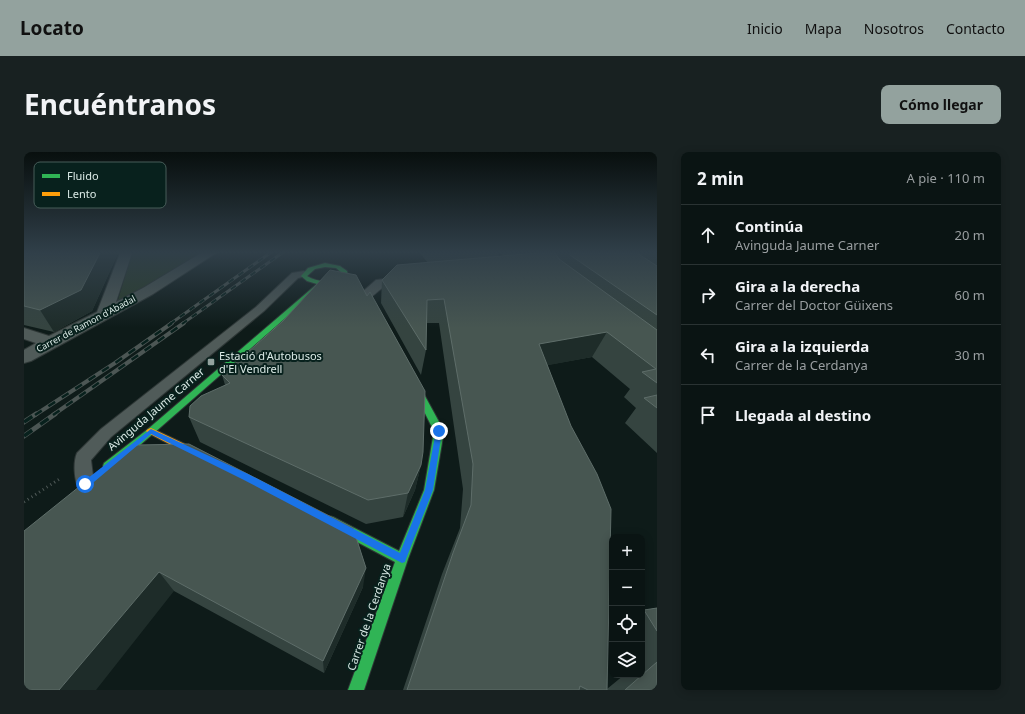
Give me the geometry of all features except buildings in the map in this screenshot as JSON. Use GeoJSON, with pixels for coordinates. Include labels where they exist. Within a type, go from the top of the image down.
{"type":"FeatureCollection","features":[{"type":"Feature","properties":{"kind":"street"},"geometry":{"type":"LineString","coordinates":[[104,315],[117,278]]}},
{"type":"Feature","properties":{"kind":"street","name":"Carrer de Ramon d'Abadal"},"geometry":{"type":"LineString","coordinates":[[24,357],[51,344],[170,278]]}},
{"type":"Feature","properties":{"kind":"street"},"geometry":{"type":"LineString","coordinates":[[307,278],[321,284],[381,283],[426,279]]}},
{"type":"Feature","properties":{"kind":"street"},"geometry":{"type":"LineString","coordinates":[[343,278],[354,283]]}},
{"type":"Feature","properties":{"kind":"street"},"geometry":{"type":"LineString","coordinates":[[352,278],[354,283]]}},
{"type":"Feature","properties":{"kind":"street","name":"Avinguda Jaume Carner"},"geometry":{"type":"LineString","coordinates":[[103,470],[151,431],[321,284]]}},
{"type":"Feature","properties":{"kind":"street"},"geometry":{"type":"LineString","coordinates":[[24,333],[51,344]]}},
{"type":"Feature","properties":{"kind":"street","name":"Carrer de la Cerdanya"},"geometry":{"type":"LineString","coordinates":[[356,690],[402,559],[429,490],[439,431],[407,369]]}},
{"type":"Feature","properties":{"kind":"street"},"geometry":{"type":"LineString","coordinates":[[151,431],[211,460]]}},
{"type":"Feature","properties":{"kind":"street"},"geometry":{"type":"LineString","coordinates":[[320,516],[402,559]]}},
{"type":"Feature","properties":{"kind":"lane"},"geometry":{"type":"LineString","coordinates":[[86,484],[83,458],[106,434],[260,309],[292,278]]}},
{"type":"Feature","properties":{"kind":"green space"},"geometry":{"type":"Polygon","coordinates":[[[124,278],[164,278],[117,303],[124,278]]]}},
{"type":"Feature","properties":{"kind":"railway"},"geometry":{"type":"LineString","coordinates":[[170,324],[235,278]]}},
{"type":"Feature","properties":{"kind":"railway"},"geometry":{"type":"LineString","coordinates":[[182,324],[247,278]]}},
{"type":"Feature","properties":{"kind":"railway"},"geometry":{"type":"LineString","coordinates":[[35,415],[115,363],[172,323]]}},
{"type":"Feature","properties":{"kind":"railway"},"geometry":{"type":"LineString","coordinates":[[53,415],[184,323]]}},
{"type":"Feature","properties":{"kind":"railway"},"geometry":{"type":"LineString","coordinates":[[24,422],[36,414]]}},
{"type":"Feature","properties":{"kind":"railway"},"geometry":{"type":"LineString","coordinates":[[24,436],[55,414]]}},
{"type":"Feature","properties":{"kind":"traffic: fast"},"geometry":{"type":"LineString","coordinates":[[308,278],[314,282],[324,284],[335,282],[341,278]]}},
{"type":"Feature","properties":{"kind":"traffic: fast"},"geometry":{"type":"LineString","coordinates":[[108,466],[151,431],[321,284]]}},
{"type":"Feature","properties":{"kind":"traffic: fast"},"geometry":{"type":"LineString","coordinates":[[356,690],[402,559],[429,490],[439,431],[410,376]]}},
{"type":"Feature","properties":{"kind":"traffic: fast"},"geometry":{"type":"LineString","coordinates":[[329,521],[402,559]]}},
{"type":"Feature","properties":{"kind":"traffic: slow"},"geometry":{"type":"LineString","coordinates":[[151,431],[205,458]]}},
{"type":"Feature","properties":{"kind":"place","name":"Estació d'Autobusos d'El Vendrell"},"geometry":{"type":"Point","coordinates":[211,362]}},
{"type":"Feature","properties":{"kind":"route"},"geometry":{"type":"LineString","coordinates":[[85,484],[151,431],[245,477],[402,559],[429,490],[439,431]]}}]}
